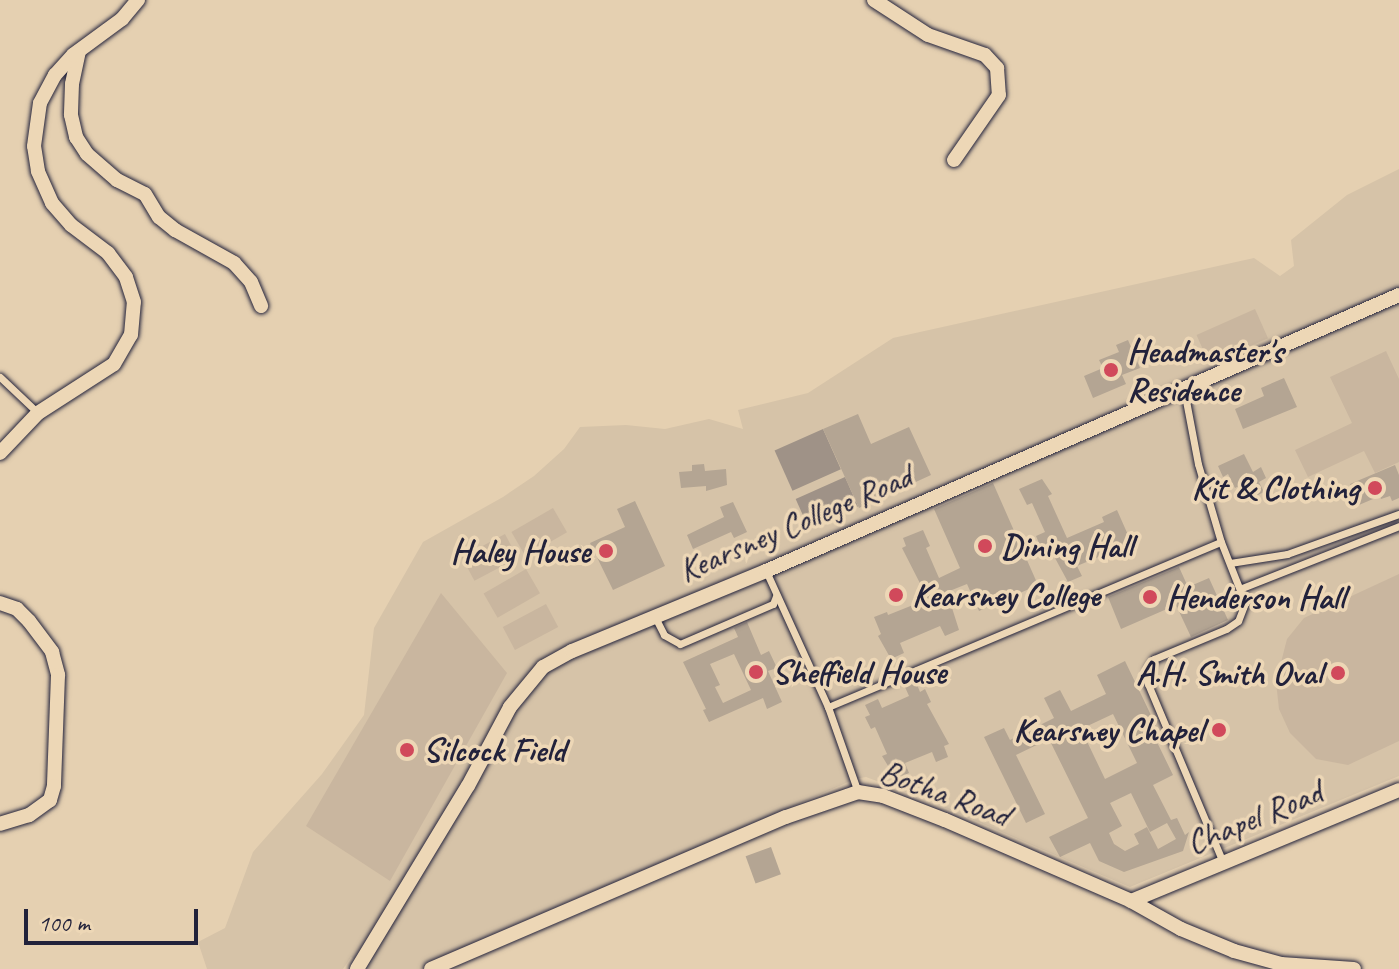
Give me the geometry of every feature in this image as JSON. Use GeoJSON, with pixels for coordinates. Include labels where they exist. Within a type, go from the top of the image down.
{"type":"FeatureCollection","features":[{"type":"Feature","properties":{"kind":"street"},"geometry":{"type":"LineString","coordinates":[[0,453],[38,413],[114,364],[127,345],[134,319],[132,291],[122,270],[108,253],[62,216],[46,193],[35,160],[34,132],[40,103],[55,75],[79,51],[122,19],[138,0]]}},
{"type":"Feature","properties":{"kind":"street"},"geometry":{"type":"LineString","coordinates":[[874,0],[928,35],[985,55],[997,68],[999,95],[954,160]]}},
{"type":"Feature","properties":{"kind":"street"},"geometry":{"type":"LineString","coordinates":[[79,51],[72,84],[71,115],[76,137],[87,154],[117,180],[145,194],[165,222],[234,263],[251,282],[261,306]]}},
{"type":"Feature","properties":{"kind":"street","name":"Kearsney College Road"},"geometry":{"type":"LineString","coordinates":[[357,969],[525,685],[543,667],[572,651],[766,571],[1399,295]]}},
{"type":"Feature","properties":{"kind":"street"},"geometry":{"type":"LineString","coordinates":[[0,603],[17,609],[35,628],[52,652],[58,675],[54,786],[50,800],[29,815],[0,824]]}},
{"type":"Feature","properties":{"kind":"street","name":"Botha Road"},"geometry":{"type":"LineString","coordinates":[[431,969],[857,785],[1131,901],[1181,929],[1234,951],[1281,964],[1354,969]]}},
{"type":"Feature","properties":{"kind":"street","name":"Chapel Road"},"geometry":{"type":"LineString","coordinates":[[1131,901],[1399,790]]}},
{"type":"Feature","properties":{"kind":"lane"},"geometry":{"type":"LineString","coordinates":[[0,377],[38,413]]}},
{"type":"Feature","properties":{"kind":"lane"},"geometry":{"type":"LineString","coordinates":[[1184,390],[1198,464],[1221,542],[1242,588],[1245,603],[1238,621],[1154,659],[1148,669],[1148,684],[1223,862]]}},
{"type":"Feature","properties":{"kind":"lane"},"geometry":{"type":"LineString","coordinates":[[1230,563],[1287,554],[1399,514]]}},
{"type":"Feature","properties":{"kind":"lane"},"geometry":{"type":"LineString","coordinates":[[1242,588],[1399,526]]}},
{"type":"Feature","properties":{"kind":"lane"},"geometry":{"type":"LineString","coordinates":[[828,707],[1221,542]]}},
{"type":"Feature","properties":{"kind":"lane"},"geometry":{"type":"LineString","coordinates":[[766,571],[828,707],[857,785]]}},
{"type":"Feature","properties":{"kind":"lane"},"geometry":{"type":"LineString","coordinates":[[655,617],[664,635],[680,644],[773,604],[776,593]]}},
{"type":"Feature","properties":{"kind":"shaded area","name":"Kearsney College"},"geometry":{"type":"Polygon","coordinates":[[[1399,169],[1399,776],[1130,887],[866,777],[855,779],[421,969],[369,969],[351,957],[343,969],[207,969],[198,942],[225,928],[253,852],[322,774],[364,715],[374,628],[423,542],[534,476],[564,449],[580,427],[626,425],[665,429],[709,419],[743,429],[738,410],[808,393],[893,338],[1254,258],[1280,276],[1294,266],[1291,240],[1347,195],[1399,169]]]}},
{"type":"Feature","properties":{"kind":"shaded area"},"geometry":{"type":"Polygon","coordinates":[[[1255,309],[1268,338],[1210,364],[1197,335],[1255,309]]]}},
{"type":"Feature","properties":{"kind":"shaded area"},"geometry":{"type":"Polygon","coordinates":[[[1386,351],[1399,379],[1399,462],[1375,473],[1364,451],[1308,477],[1295,450],[1352,423],[1330,377],[1386,351]]]}},
{"type":"Feature","properties":{"kind":"shaded area"},"geometry":{"type":"Polygon","coordinates":[[[823,429],[841,469],[792,491],[775,451],[823,429]]]}},
{"type":"Feature","properties":{"kind":"shaded area"},"geometry":{"type":"Polygon","coordinates":[[[845,477],[858,506],[809,528],[796,499],[845,477]]]}},
{"type":"Feature","properties":{"kind":"shaded area"},"geometry":{"type":"Polygon","coordinates":[[[553,508],[567,532],[525,556],[511,532],[553,508]]]}},
{"type":"Feature","properties":{"kind":"shaded area"},"geometry":{"type":"Polygon","coordinates":[[[505,534],[518,558],[474,581],[462,557],[505,534]]]}},
{"type":"Feature","properties":{"kind":"shaded area"},"geometry":{"type":"Polygon","coordinates":[[[526,569],[540,593],[498,618],[484,594],[526,569]]]}},
{"type":"Feature","properties":{"kind":"shaded area","name":"A.H. Smith Oval"},"geometry":{"type":"Polygon","coordinates":[[[1399,574],[1399,741],[1348,765],[1316,759],[1290,733],[1279,709],[1276,682],[1287,639],[1304,618],[1399,574]]]}},
{"type":"Feature","properties":{"kind":"shaded area","name":"Silcock Field"},"geometry":{"type":"Polygon","coordinates":[[[441,593],[507,673],[390,881],[306,826],[441,593]]]}},
{"type":"Feature","properties":{"kind":"shaded area"},"geometry":{"type":"Polygon","coordinates":[[[546,604],[558,627],[515,650],[503,627],[546,604]]]}},
{"type":"Feature","properties":{"kind":"building","name":"Headmaster's Residence"},"geometry":{"type":"Polygon","coordinates":[[[1128,340],[1140,368],[1122,375],[1126,384],[1093,398],[1084,376],[1103,368],[1099,360],[1119,352],[1116,345],[1128,340]]]}},
{"type":"Feature","properties":{"kind":"building"},"geometry":{"type":"Polygon","coordinates":[[[1284,378],[1297,407],[1243,429],[1235,409],[1264,396],[1261,388],[1284,378]]]}},
{"type":"Feature","properties":{"kind":"building"},"geometry":{"type":"Polygon","coordinates":[[[858,414],[871,444],[909,427],[931,475],[859,508],[823,429],[858,414]]]}},
{"type":"Feature","properties":{"kind":"building"},"geometry":{"type":"Polygon","coordinates":[[[1244,454],[1253,472],[1261,467],[1266,478],[1259,482],[1264,492],[1252,498],[1250,494],[1244,497],[1228,474],[1223,477],[1218,466],[1244,454]]]}},
{"type":"Feature","properties":{"kind":"building"},"geometry":{"type":"Polygon","coordinates":[[[704,464],[705,471],[726,469],[727,485],[706,491],[706,486],[681,488],[679,472],[692,471],[692,465],[704,464]]]}},
{"type":"Feature","properties":{"kind":"building","name":"Kit & Clothing"},"geometry":{"type":"Polygon","coordinates":[[[1395,465],[1399,475],[1399,498],[1392,501],[1390,496],[1381,499],[1380,496],[1359,505],[1350,484],[1395,465]]]}},
{"type":"Feature","properties":{"kind":"building"},"geometry":{"type":"Polygon","coordinates":[[[1042,479],[1052,494],[1048,496],[1067,538],[1104,522],[1102,517],[1117,510],[1136,553],[1122,559],[1117,549],[1077,566],[1082,576],[1068,582],[1049,547],[1042,550],[1036,536],[1045,532],[1032,503],[1027,505],[1019,489],[1042,479]]]}},
{"type":"Feature","properties":{"kind":"building","name":"Dining Hall"},"geometry":{"type":"Polygon","coordinates":[[[993,483],[1038,585],[979,611],[967,584],[947,592],[959,630],[945,636],[940,626],[900,643],[904,653],[891,659],[878,636],[881,634],[874,617],[887,612],[888,615],[928,599],[902,548],[906,546],[903,538],[923,530],[930,546],[926,548],[939,578],[960,568],[934,509],[993,483]]]}},
{"type":"Feature","properties":{"kind":"building","name":"Haley House"},"geometry":{"type":"Polygon","coordinates":[[[635,501],[665,566],[613,590],[590,543],[625,527],[617,509],[635,501]]]}},
{"type":"Feature","properties":{"kind":"building"},"geometry":{"type":"Polygon","coordinates":[[[733,502],[747,532],[734,538],[731,532],[693,549],[687,535],[724,517],[720,507],[733,502]]]}},
{"type":"Feature","properties":{"kind":"building","name":"Henderson Hall"},"geometry":{"type":"Polygon","coordinates":[[[1179,567],[1188,587],[1209,578],[1228,620],[1191,637],[1176,605],[1121,629],[1108,597],[1179,567]]]}},
{"type":"Feature","properties":{"kind":"building","name":"Sheffield House"},"geometry":{"type":"Polygon","coordinates":[[[747,622],[761,655],[769,651],[777,668],[768,671],[782,702],[767,709],[763,698],[709,722],[703,710],[706,709],[683,662],[738,637],[734,628],[747,622]],[[734,654],[710,664],[720,685],[715,687],[723,703],[751,690],[734,654]]]}},
{"type":"Feature","properties":{"kind":"building"},"geometry":{"type":"Polygon","coordinates":[[[1125,661],[1161,736],[1155,738],[1173,775],[1153,785],[1171,820],[1177,818],[1185,835],[1189,832],[1183,851],[1124,872],[1099,861],[1090,843],[1060,857],[1049,837],[1088,818],[1049,739],[1016,755],[1045,814],[1026,823],[984,737],[1004,728],[1010,740],[1054,718],[1044,698],[1060,690],[1071,711],[1106,694],[1097,675],[1125,661]],[[1113,714],[1081,729],[1105,779],[1137,763],[1113,714]],[[1131,793],[1110,803],[1122,826],[1109,833],[1114,844],[1125,851],[1139,844],[1134,834],[1147,827],[1158,849],[1176,839],[1167,823],[1150,832],[1131,793]]]}},
{"type":"Feature","properties":{"kind":"building"},"geometry":{"type":"Polygon","coordinates":[[[916,682],[920,692],[925,689],[931,702],[927,704],[949,744],[944,746],[948,757],[936,762],[932,752],[905,763],[909,773],[896,779],[882,756],[887,754],[875,727],[871,729],[865,717],[870,715],[865,705],[878,699],[882,708],[909,696],[905,687],[916,682]]]}},
{"type":"Feature","properties":{"kind":"building"},"geometry":{"type":"Polygon","coordinates":[[[771,847],[781,874],[756,883],[746,856],[771,847]]]}},
{"type":"Feature","properties":{"kind":"place","name":"Headmaster's Residence"},"geometry":{"type":"Point","coordinates":[1111,370]}},
{"type":"Feature","properties":{"kind":"place","name":"Kit & Clothing"},"geometry":{"type":"Point","coordinates":[1375,488]}},
{"type":"Feature","properties":{"kind":"place","name":"Dining Hall"},"geometry":{"type":"Point","coordinates":[985,546]}},
{"type":"Feature","properties":{"kind":"place","name":"Haley House"},"geometry":{"type":"Point","coordinates":[606,551]}},
{"type":"Feature","properties":{"kind":"place","name":"Kearsney College"},"geometry":{"type":"Point","coordinates":[896,595]}},
{"type":"Feature","properties":{"kind":"place","name":"Henderson Hall"},"geometry":{"type":"Point","coordinates":[1150,597]}},
{"type":"Feature","properties":{"kind":"place","name":"Sheffield House"},"geometry":{"type":"Point","coordinates":[756,672]}},
{"type":"Feature","properties":{"kind":"place","name":"A.H. Smith Oval"},"geometry":{"type":"Point","coordinates":[1338,673]}},
{"type":"Feature","properties":{"kind":"place","name":"Kearsney Chapel"},"geometry":{"type":"Point","coordinates":[1219,730]}},
{"type":"Feature","properties":{"kind":"place","name":"Silcock Field"},"geometry":{"type":"Point","coordinates":[407,750]}}]}
